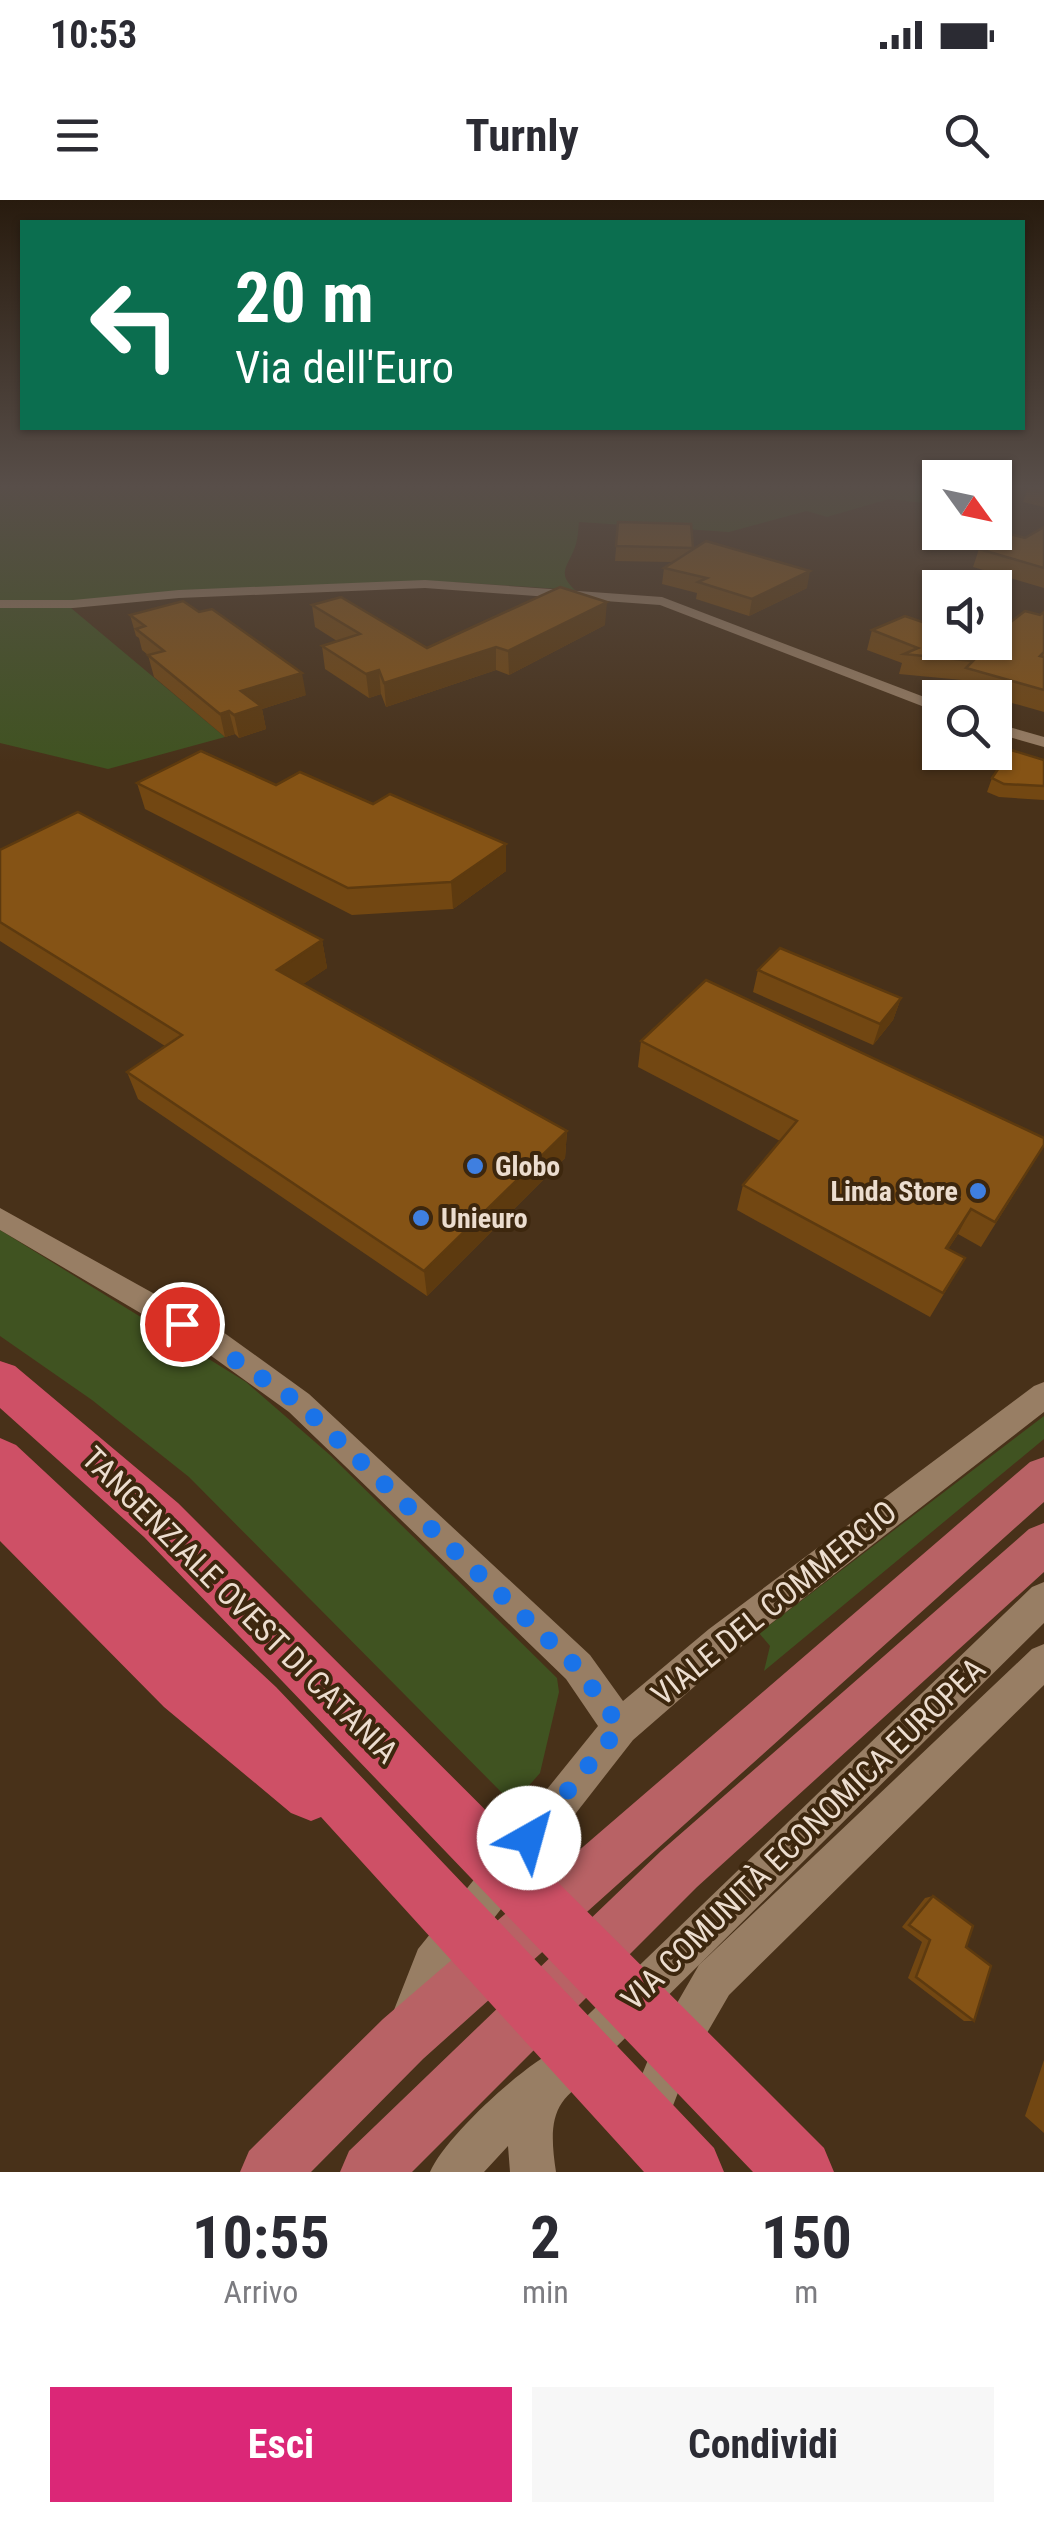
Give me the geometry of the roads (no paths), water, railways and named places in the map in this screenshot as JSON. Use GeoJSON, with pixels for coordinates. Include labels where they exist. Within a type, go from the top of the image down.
{"type":"FeatureCollection","features":[{"type":"Feature","properties":{"kind":"highway","name":"TANGENZIALE OVEST DI CATANIA"},"geometry":{"type":"LineString","coordinates":[[0,1380],[161,1520],[800,2172]]}},
{"type":"Feature","properties":{"kind":"highway","name":"TANGENZIALE OVEST DI CATANIA"},"geometry":{"type":"LineString","coordinates":[[0,1460],[256,1706],[436,1897]]}},
{"type":"Feature","properties":{"kind":"highway"},"geometry":{"type":"LineString","coordinates":[[0,1508],[183,1688],[436,1897],[660,2152]]}},
{"type":"Feature","properties":{"kind":"main road"},"geometry":{"type":"LineString","coordinates":[[270,2172],[403,2039],[1044,1476]]}},
{"type":"Feature","properties":{"kind":"main road"},"geometry":{"type":"LineString","coordinates":[[370,2172],[679,1869],[1044,1544]]}},
{"type":"Feature","properties":{"kind":"street"},"geometry":{"type":"LineString","coordinates":[[0,604],[74,604],[180,594],[426,584],[662,601],[922,701]]}},
{"type":"Feature","properties":{"kind":"street"},"geometry":{"type":"LineString","coordinates":[[1012,733],[1044,742]]}},
{"type":"Feature","properties":{"kind":"street"},"geometry":{"type":"LineString","coordinates":[[0,1218],[213,1341],[299,1403],[578,1668],[620,1727]]}},
{"type":"Feature","properties":{"kind":"street","name":"VIALE DEL COMMERCIO"},"geometry":{"type":"LineString","coordinates":[[403,2039],[432,1964],[620,1727],[736,1629],[1044,1396]]}},
{"type":"Feature","properties":{"kind":"street","name":"VIA COMUNITÀ ECONOMICA EUROPEA"},"geometry":{"type":"LineString","coordinates":[[453,2172],[506,2116],[556,2074],[1044,1599]]}},
{"type":"Feature","properties":{"kind":"street"},"geometry":{"type":"LineString","coordinates":[[660,2152],[673,2051],[714,1980],[1044,1661]]}},
{"type":"Feature","properties":{"kind":"street"},"geometry":{"type":"LineString","coordinates":[[533,2172],[529,2154],[533,2113],[556,2074],[590,2061],[618,2070],[640,2096],[660,2152]]}},
{"type":"Feature","properties":{"kind":"place","name":"Globo"},"geometry":{"type":"Point","coordinates":[475,1166]}},
{"type":"Feature","properties":{"kind":"place","name":"Linda Store"},"geometry":{"type":"Point","coordinates":[978,1191]}},
{"type":"Feature","properties":{"kind":"place","name":"Unieuro"},"geometry":{"type":"Point","coordinates":[421,1218]}}]}
